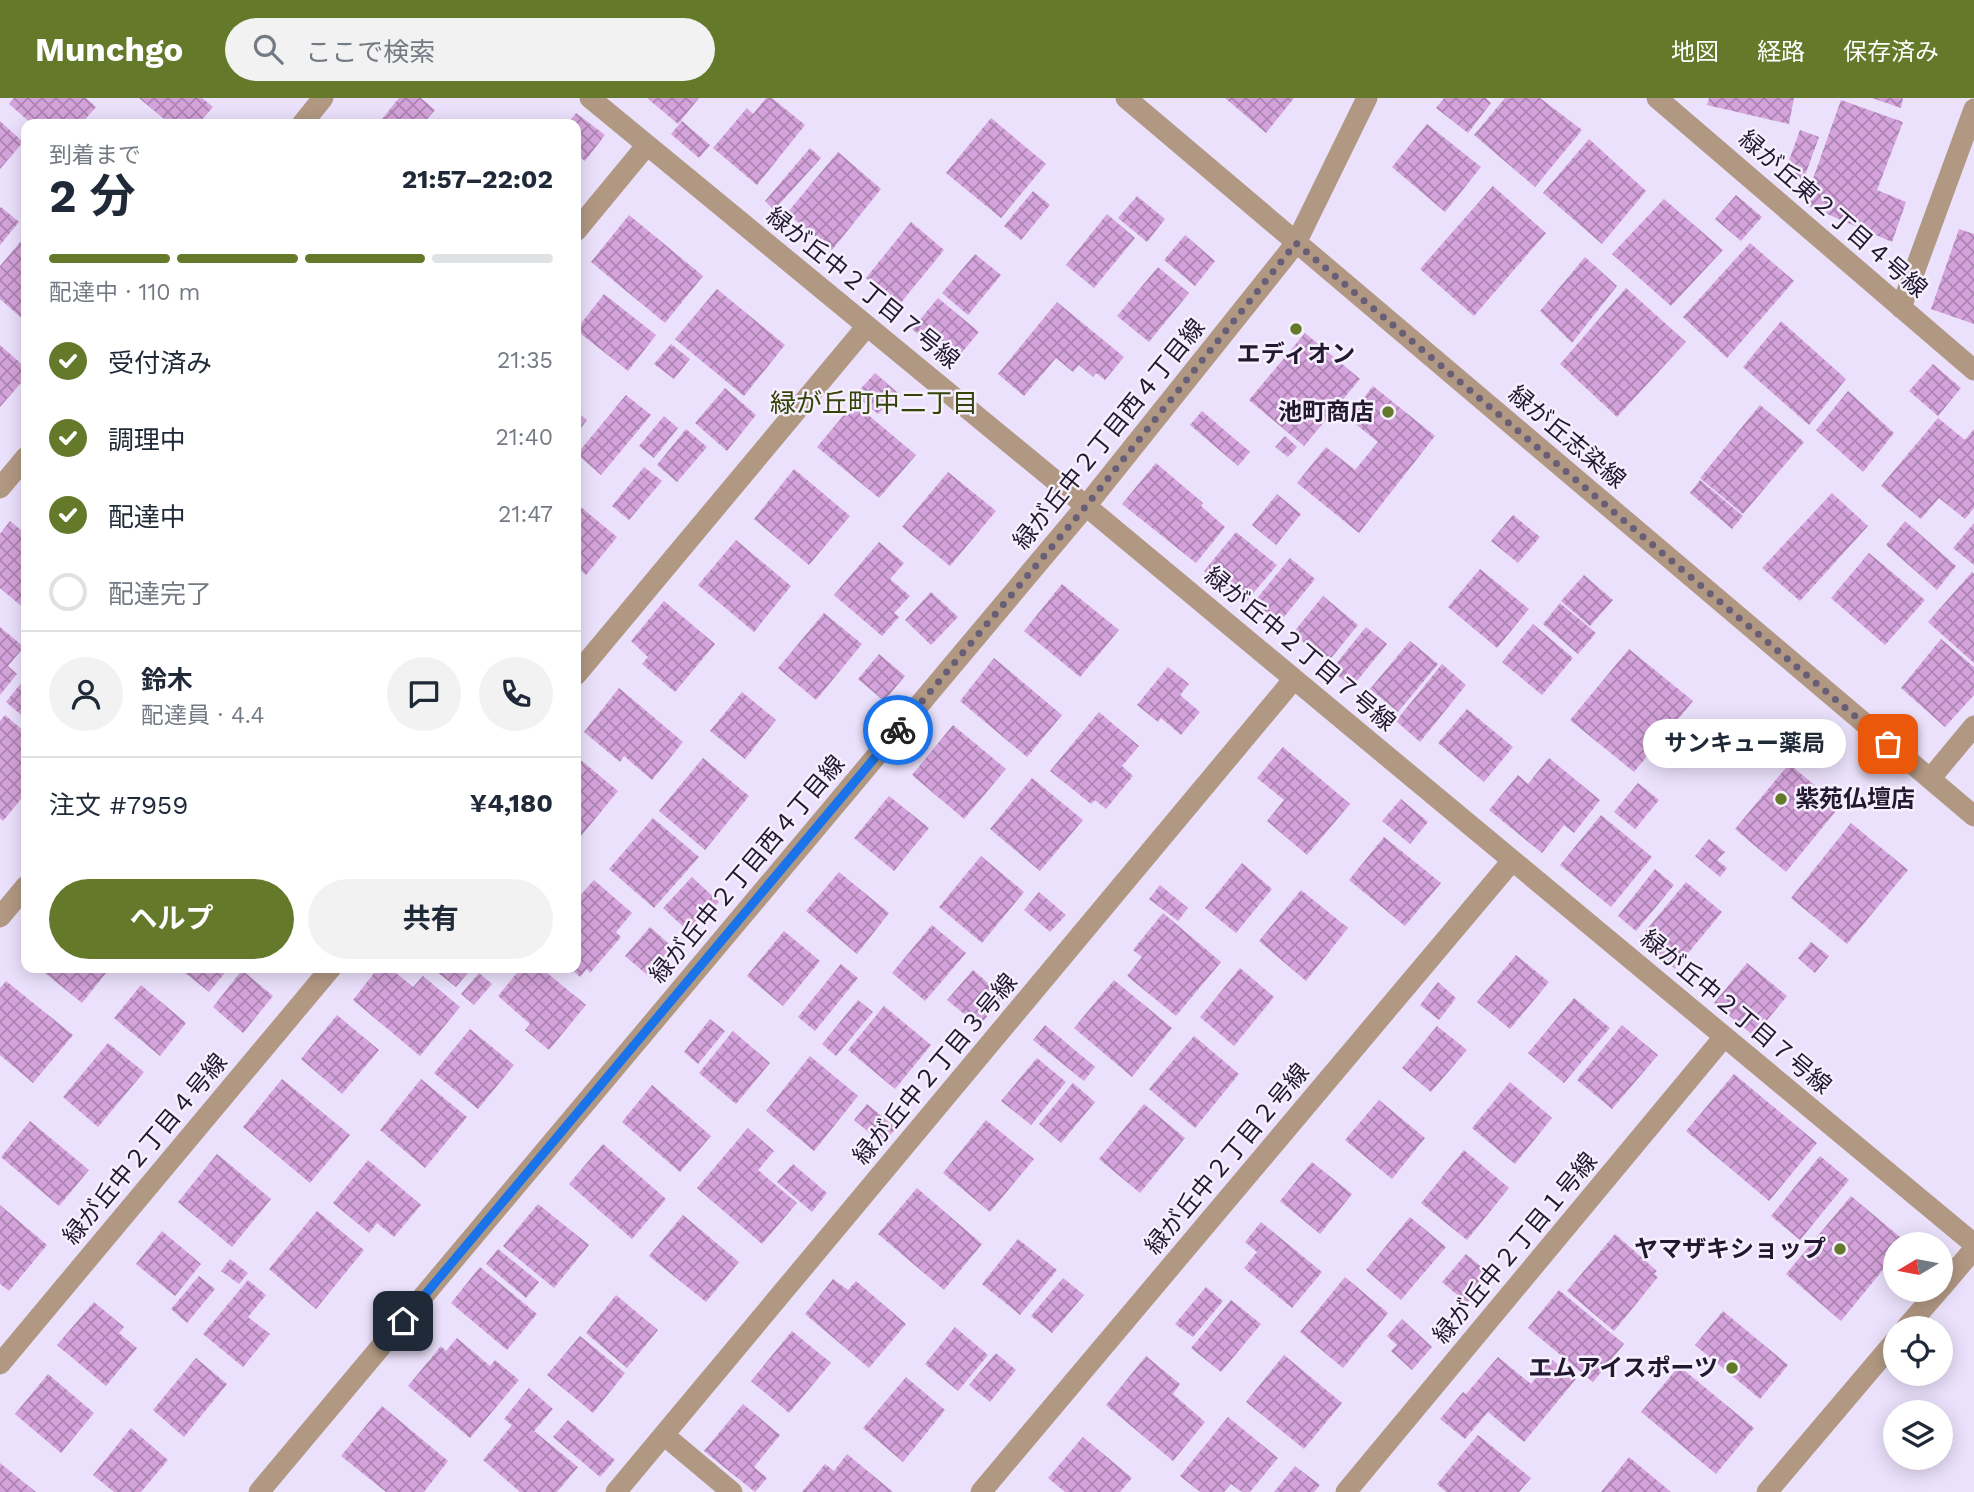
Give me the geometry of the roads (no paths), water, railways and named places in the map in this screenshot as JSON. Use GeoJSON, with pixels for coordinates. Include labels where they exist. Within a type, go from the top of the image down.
{"type":"FeatureCollection","features":[{"type":"Feature","properties":{"kind":"street"},"geometry":{"type":"LineString","coordinates":[[306,119],[323,98]]}},
{"type":"Feature","properties":{"kind":"street","name":"緑が丘中２丁目７号線"},"geometry":{"type":"LineString","coordinates":[[590,98],[1086,506],[1974,1247]]}},
{"type":"Feature","properties":{"kind":"street","name":"緑が丘志染線"},"geometry":{"type":"LineString","coordinates":[[1126,98],[1974,816]]}},
{"type":"Feature","properties":{"kind":"street","name":"緑が丘中２丁目西４丁目線"},"geometry":{"type":"LineString","coordinates":[[259,1492],[1086,506],[1296,243],[1367,98]]}},
{"type":"Feature","properties":{"kind":"street","name":"緑が丘東２丁目４号線"},"geometry":{"type":"LineString","coordinates":[[1657,98],[1974,370]]}},
{"type":"Feature","properties":{"kind":"street"},"geometry":{"type":"LineString","coordinates":[[1684,120],[1689,98]]}},
{"type":"Feature","properties":{"kind":"street"},"geometry":{"type":"LineString","coordinates":[[1902,308],[1974,109]]}},
{"type":"Feature","properties":{"kind":"street"},"geometry":{"type":"LineString","coordinates":[[581,225],[648,145]]}},
{"type":"Feature","properties":{"kind":"street"},"geometry":{"type":"LineString","coordinates":[[581,669],[867,326]]}},
{"type":"Feature","properties":{"kind":"street"},"geometry":{"type":"LineString","coordinates":[[0,488],[21,463]]}},
{"type":"Feature","properties":{"kind":"street","name":"緑が丘中２丁目３号線"},"geometry":{"type":"LineString","coordinates":[[616,1492],[1294,679]]}},
{"type":"Feature","properties":{"kind":"street"},"geometry":{"type":"LineString","coordinates":[[1930,779],[1974,726]]}},
{"type":"Feature","properties":{"kind":"street","name":"緑が丘中２丁目２号線"},"geometry":{"type":"LineString","coordinates":[[982,1492],[1512,861]]}},
{"type":"Feature","properties":{"kind":"street"},"geometry":{"type":"LineString","coordinates":[[0,917],[21,892]]}},
{"type":"Feature","properties":{"kind":"street","name":"緑が丘中２丁目４号線"},"geometry":{"type":"LineString","coordinates":[[0,1364],[327,973]]}},
{"type":"Feature","properties":{"kind":"street","name":"緑が丘中２丁目１号線"},"geometry":{"type":"LineString","coordinates":[[1346,1492],[1724,1037]]}},
{"type":"Feature","properties":{"kind":"street"},"geometry":{"type":"LineString","coordinates":[[1953,1273],[1974,1247]]}},
{"type":"Feature","properties":{"kind":"street"},"geometry":{"type":"LineString","coordinates":[[1916,1316],[1929,1302]]}},
{"type":"Feature","properties":{"kind":"street"},"geometry":{"type":"LineString","coordinates":[[1767,1492],[1883,1355]]}},
{"type":"Feature","properties":{"kind":"street"},"geometry":{"type":"LineString","coordinates":[[664,1435],[732,1492]]}},
{"type":"Feature","properties":{"kind":"place","name":"エディオン"},"geometry":{"type":"Point","coordinates":[1296,329]}},
{"type":"Feature","properties":{"kind":"place","name":"池町商店"},"geometry":{"type":"Point","coordinates":[1388,412]}},
{"type":"Feature","properties":{"kind":"place","name":"サンキュー薬局"},"geometry":{"type":"Point","coordinates":[1888,744]}},
{"type":"Feature","properties":{"kind":"place","name":"紫苑仏壇店"},"geometry":{"type":"Point","coordinates":[1781,799]}},
{"type":"Feature","properties":{"kind":"place","name":"ヤマザキショップ"},"geometry":{"type":"Point","coordinates":[1840,1249]}},
{"type":"Feature","properties":{"kind":"place","name":"エムアイスポーツ"},"geometry":{"type":"Point","coordinates":[1732,1368]}},
{"type":"Feature","properties":{"kind":"district","name":"緑が丘町中二丁目"},"geometry":{"type":"Point","coordinates":[874,403]}}]}
